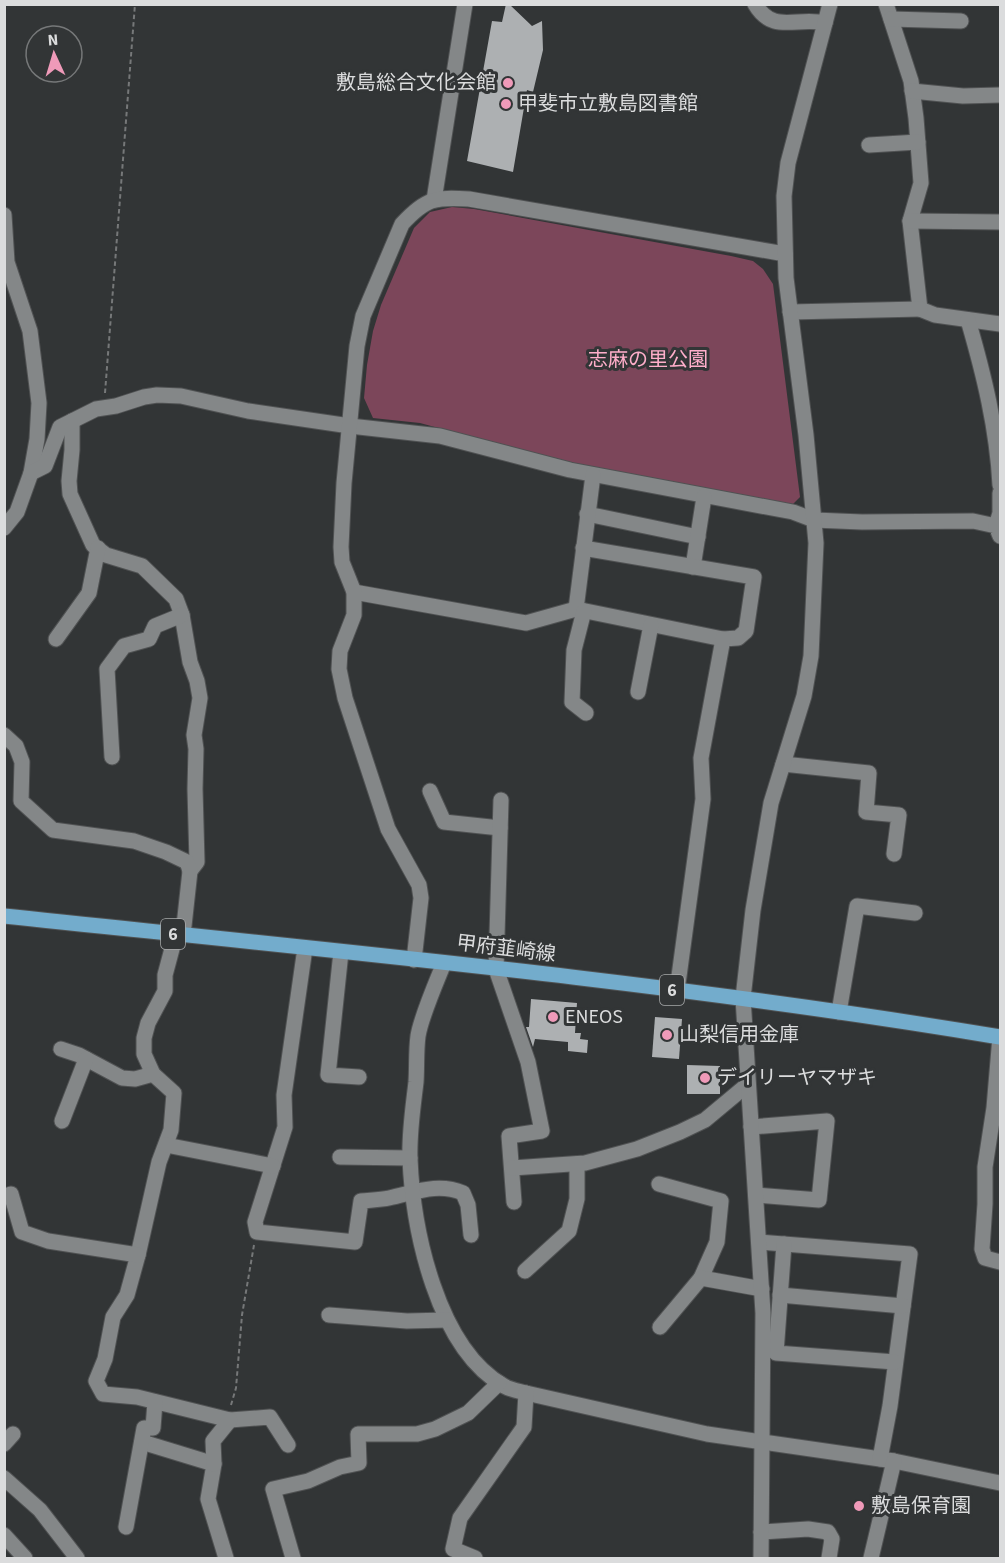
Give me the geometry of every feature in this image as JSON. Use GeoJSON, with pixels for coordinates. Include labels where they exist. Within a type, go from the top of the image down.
{"type":"FeatureCollection","features":[{"type":"Feature","properties":{"kind":"main road","name":"甲府韮崎線"},"geometry":{"type":"LineString","coordinates":[[4,916],[444,963],[743,998],[1000,1037]]}},
{"type":"Feature","properties":{"kind":"street"},"geometry":{"type":"LineString","coordinates":[[434,200],[465,4]]}},
{"type":"Feature","properties":{"kind":"street"},"geometry":{"type":"LineString","coordinates":[[755,4],[768,20],[780,23],[813,20],[825,23]]}},
{"type":"Feature","properties":{"kind":"street"},"geometry":{"type":"LineString","coordinates":[[761,1558],[762,1289],[743,998],[753,910],[771,803],[804,696],[811,656],[816,543],[806,435],[786,278],[784,196],[788,163],[830,4]]}},
{"type":"Feature","properties":{"kind":"street"},"geometry":{"type":"LineString","coordinates":[[921,309],[910,221],[921,183],[918,142],[911,81],[888,12],[961,21]]}},
{"type":"Feature","properties":{"kind":"street"},"geometry":{"type":"LineString","coordinates":[[912,91],[963,96],[1000,95]]}},
{"type":"Feature","properties":{"kind":"street"},"geometry":{"type":"LineString","coordinates":[[869,145],[918,142]]}},
{"type":"Feature","properties":{"kind":"street"},"geometry":{"type":"LineString","coordinates":[[414,960],[422,898],[419,885],[388,829],[345,699],[339,669],[340,651],[354,615],[354,592],[342,562],[341,547],[357,346],[363,316],[402,224],[429,201],[448,198],[469,199],[785,254]]}},
{"type":"Feature","properties":{"kind":"street"},"geometry":{"type":"LineString","coordinates":[[4,215],[7,267],[30,331],[39,403],[37,439],[31,473],[16,512],[4,528]]}},
{"type":"Feature","properties":{"kind":"street"},"geometry":{"type":"LineString","coordinates":[[910,221],[1000,222]]}},
{"type":"Feature","properties":{"kind":"street"},"geometry":{"type":"LineString","coordinates":[[790,312],[921,309],[935,315],[1000,324]]}},
{"type":"Feature","properties":{"kind":"street"},"geometry":{"type":"LineString","coordinates":[[968,320],[990,400],[1000,485]]}},
{"type":"Feature","properties":{"kind":"street"},"geometry":{"type":"LineString","coordinates":[[31,473],[45,466],[60,428],[96,409],[157,395],[182,396],[248,411],[350,426],[440,436],[593,475],[793,512],[814,520],[973,521],[998,531],[1000,493]]}},
{"type":"Feature","properties":{"kind":"street"},"geometry":{"type":"LineString","coordinates":[[72,421],[70,494],[93,545],[106,555],[142,566],[176,598],[182,615],[190,662],[200,698],[194,735],[197,862],[190,870]]}},
{"type":"Feature","properties":{"kind":"street"},"geometry":{"type":"LineString","coordinates":[[586,713],[572,702],[583,548],[593,475]]}},
{"type":"Feature","properties":{"kind":"street"},"geometry":{"type":"LineString","coordinates":[[693,567],[704,496]]}},
{"type":"Feature","properties":{"kind":"street"},"geometry":{"type":"LineString","coordinates":[[588,514],[698,537]]}},
{"type":"Feature","properties":{"kind":"street"},"geometry":{"type":"LineString","coordinates":[[56,639],[89,593],[98,548]]}},
{"type":"Feature","properties":{"kind":"street"},"geometry":{"type":"LineString","coordinates":[[354,592],[526,623],[580,610],[723,639],[738,639],[746,632],[754,578],[583,548]]}},
{"type":"Feature","properties":{"kind":"street"},"geometry":{"type":"LineString","coordinates":[[112,757],[107,669],[124,646],[149,639],[155,626],[182,615]]}},
{"type":"Feature","properties":{"kind":"street"},"geometry":{"type":"LineString","coordinates":[[638,692],[651,624]]}},
{"type":"Feature","properties":{"kind":"street"},"geometry":{"type":"LineString","coordinates":[[677,991],[703,799],[701,758],[723,639]]}},
{"type":"Feature","properties":{"kind":"street"},"geometry":{"type":"LineString","coordinates":[[4,735],[16,746],[22,762],[21,801],[53,830],[134,841],[187,862],[190,870],[180,935],[165,975],[165,991],[148,1023],[144,1038],[144,1054],[153,1074],[174,1093],[171,1130],[159,1162],[127,1295],[113,1317],[105,1359],[96,1381],[103,1394],[137,1397],[230,1420],[270,1417],[288,1445]]}},
{"type":"Feature","properties":{"kind":"street"},"geometry":{"type":"LineString","coordinates":[[783,764],[869,773],[866,812],[899,815],[894,854]]}},
{"type":"Feature","properties":{"kind":"street"},"geometry":{"type":"LineString","coordinates":[[430,791],[444,822],[500,828]]}},
{"type":"Feature","properties":{"kind":"street"},"geometry":{"type":"LineString","coordinates":[[501,800],[496,969],[528,1062],[542,1131],[509,1136],[514,1202]]}},
{"type":"Feature","properties":{"kind":"street"},"geometry":{"type":"LineString","coordinates":[[839,1012],[857,906],[915,913]]}},
{"type":"Feature","properties":{"kind":"street"},"geometry":{"type":"LineString","coordinates":[[305,948],[284,1095],[285,1127],[255,1222],[257,1232],[355,1242],[361,1201],[388,1199],[435,1187],[454,1189],[463,1193],[468,1205],[471,1234]]}},
{"type":"Feature","properties":{"kind":"street"},"geometry":{"type":"LineString","coordinates":[[341,952],[328,1075],[359,1077]]}},
{"type":"Feature","properties":{"kind":"street"},"geometry":{"type":"LineString","coordinates":[[444,963],[418,1034],[411,1123],[410,1158],[413,1192],[425,1262],[447,1320],[460,1345],[487,1374],[506,1387],[526,1393],[707,1434],[887,1460],[1000,1484]]}},
{"type":"Feature","properties":{"kind":"street"},"geometry":{"type":"LineString","coordinates":[[1000,1037],[994,1108],[985,1167],[982,1249],[985,1258],[1000,1262]]}},
{"type":"Feature","properties":{"kind":"street"},"geometry":{"type":"LineString","coordinates":[[61,1049],[122,1078],[135,1079],[153,1074]]}},
{"type":"Feature","properties":{"kind":"street"},"geometry":{"type":"LineString","coordinates":[[62,1121],[86,1059]]}},
{"type":"Feature","properties":{"kind":"street"},"geometry":{"type":"LineString","coordinates":[[512,1168],[577,1164],[637,1149],[680,1132],[705,1119],[747,1085]]}},
{"type":"Feature","properties":{"kind":"street"},"geometry":{"type":"LineString","coordinates":[[751,1127],[827,1121],[819,1200],[756,1196]]}},
{"type":"Feature","properties":{"kind":"street"},"geometry":{"type":"LineString","coordinates":[[165,1145],[273,1166]]}},
{"type":"Feature","properties":{"kind":"street"},"geometry":{"type":"LineString","coordinates":[[340,1157],[410,1158]]}},
{"type":"Feature","properties":{"kind":"street"},"geometry":{"type":"LineString","coordinates":[[525,1272],[569,1231],[577,1199],[577,1164]]}},
{"type":"Feature","properties":{"kind":"street"},"geometry":{"type":"LineString","coordinates":[[659,1184],[721,1201],[717,1242],[701,1278],[660,1327]]}},
{"type":"Feature","properties":{"kind":"street"},"geometry":{"type":"LineString","coordinates":[[4,1197],[11,1194],[22,1232],[48,1241],[138,1255]]}},
{"type":"Feature","properties":{"kind":"street"},"geometry":{"type":"LineString","coordinates":[[759,1242],[910,1254],[896,1362],[887,1460],[871,1558]]}},
{"type":"Feature","properties":{"kind":"street"},"geometry":{"type":"LineString","coordinates":[[784,1244],[776,1353],[896,1362]]}},
{"type":"Feature","properties":{"kind":"street"},"geometry":{"type":"LineString","coordinates":[[701,1278],[762,1289]]}},
{"type":"Feature","properties":{"kind":"street"},"geometry":{"type":"LineString","coordinates":[[780,1295],[903,1306]]}},
{"type":"Feature","properties":{"kind":"street"},"geometry":{"type":"LineString","coordinates":[[329,1315],[407,1321],[447,1320]]}},
{"type":"Feature","properties":{"kind":"street"},"geometry":{"type":"LineString","coordinates":[[293,1558],[273,1490],[308,1481],[340,1467],[359,1462],[358,1434],[417,1434],[435,1429],[468,1413],[499,1383]]}},
{"type":"Feature","properties":{"kind":"street"},"geometry":{"type":"LineString","coordinates":[[475,1558],[452,1554],[460,1518],[524,1427],[526,1393]]}},
{"type":"Feature","properties":{"kind":"street"},"geometry":{"type":"LineString","coordinates":[[126,1527],[144,1428],[153,1428],[155,1401]]}},
{"type":"Feature","properties":{"kind":"street"},"geometry":{"type":"LineString","coordinates":[[226,1558],[208,1499],[214,1464],[213,1441],[230,1420]]}},
{"type":"Feature","properties":{"kind":"street"},"geometry":{"type":"LineString","coordinates":[[142,1442],[214,1464]]}},
{"type":"Feature","properties":{"kind":"street"},"geometry":{"type":"LineString","coordinates":[[4,1478],[40,1510],[77,1558]]}},
{"type":"Feature","properties":{"kind":"street"},"geometry":{"type":"LineString","coordinates":[[761,1532],[808,1529],[828,1532],[832,1539],[829,1558]]}},
{"type":"Feature","properties":{"kind":"street"},"geometry":{"type":"LineString","coordinates":[[4,1535],[25,1558]]}},
{"type":"Feature","properties":{"kind":"path"},"geometry":{"type":"LineString","coordinates":[[104,408],[135,4]]}},
{"type":"Feature","properties":{"kind":"path"},"geometry":{"type":"LineString","coordinates":[[230,1420],[239,1360],[242,1315],[257,1232]]}},
{"type":"Feature","properties":{"kind":"green space","name":"志麻の里公園"},"geometry":{"type":"Polygon","coordinates":[[[452,207],[474,209],[731,256],[753,261],[763,269],[773,284],[800,497],[793,504],[780,503],[580,466],[420,423],[373,418],[364,398],[373,331],[381,305],[414,228],[430,212],[452,207]]]}},
{"type":"Feature","properties":{"kind":"building","name":"敷島総合文化会館"},"geometry":{"type":"Polygon","coordinates":[[[506,4],[509,4],[532,26],[542,21],[543,50],[533,92],[527,90],[513,172],[467,161],[492,21],[502,22],[506,4]]]}},
{"type":"Feature","properties":{"kind":"building"},"geometry":{"type":"Polygon","coordinates":[[[531,999],[577,1003],[575,1033],[581,1033],[580,1039],[588,1040],[587,1053],[568,1051],[568,1042],[535,1039],[533,1047],[526,1027],[529,1027],[531,999]]]}},
{"type":"Feature","properties":{"kind":"building"},"geometry":{"type":"Polygon","coordinates":[[[655,1017],[682,1019],[679,1059],[652,1057],[655,1017]]]}},
{"type":"Feature","properties":{"kind":"building"},"geometry":{"type":"Polygon","coordinates":[[[687,1065],[720,1066],[720,1094],[687,1094],[687,1065]]]}},
{"type":"Feature","properties":{"kind":"place","name":"敷島総合文化会館"},"geometry":{"type":"Point","coordinates":[508,83]}},
{"type":"Feature","properties":{"kind":"place","name":"甲斐市立敷島図書館"},"geometry":{"type":"Point","coordinates":[506,104]}},
{"type":"Feature","properties":{"kind":"place","name":"ENEOS"},"geometry":{"type":"Point","coordinates":[553,1017]}},
{"type":"Feature","properties":{"kind":"place","name":"山梨信用金庫"},"geometry":{"type":"Point","coordinates":[667,1035]}},
{"type":"Feature","properties":{"kind":"place","name":"デイリーヤマザキ"},"geometry":{"type":"Point","coordinates":[705,1078]}},
{"type":"Feature","properties":{"kind":"place","name":"敷島保育園"},"geometry":{"type":"Point","coordinates":[859,1506]}}]}
